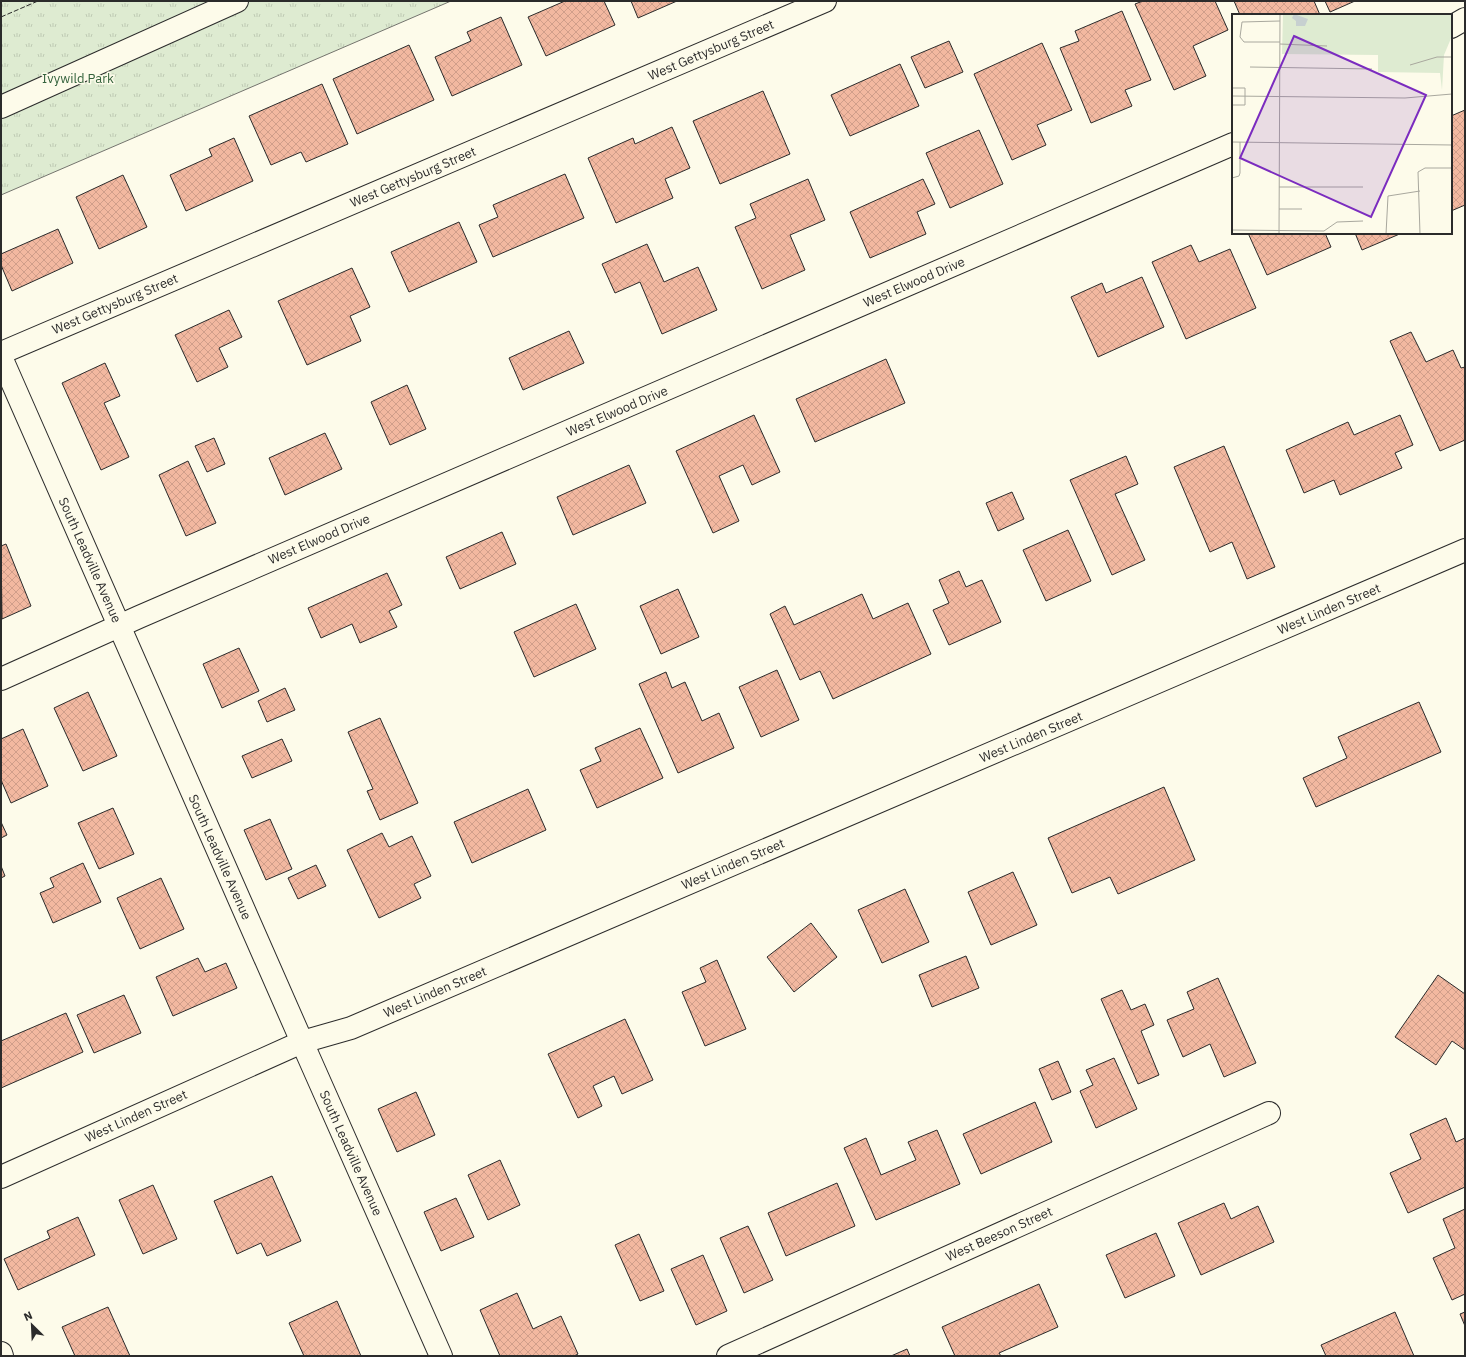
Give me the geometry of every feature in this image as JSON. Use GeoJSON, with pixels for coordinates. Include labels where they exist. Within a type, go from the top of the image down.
{"type":"FeatureCollection","features":[{"type":"Feature","properties":{"kind":"street"},"geometry":{"type":"LineString","coordinates":[[1,107],[237,1]]}},
{"type":"Feature","properties":{"kind":"street","name":"West Gettysburg Street"},"geometry":{"type":"LineString","coordinates":[[1,353],[825,1]]}},
{"type":"Feature","properties":{"kind":"street"},"geometry":{"type":"LineString","coordinates":[[1452,27],[1465,19]]}},
{"type":"Feature","properties":{"kind":"street","name":"West Elwood Drive"},"geometry":{"type":"LineString","coordinates":[[1,679],[1232,144]]}},
{"type":"Feature","properties":{"kind":"street","name":"South Leadville Avenue"},"geometry":{"type":"LineString","coordinates":[[1,357],[441,1356]]}},
{"type":"Feature","properties":{"kind":"street","name":"West Linden Street"},"geometry":{"type":"LineString","coordinates":[[1,1177],[302,1042],[350,1028],[1465,550]]}},
{"type":"Feature","properties":{"kind":"street","name":"West Beeson Street"},"geometry":{"type":"LineString","coordinates":[[728,1356],[1269,1113]]}},
{"type":"Feature","properties":{"kind":"green space","name":"Ivywild Park"},"geometry":{"type":"Polygon","coordinates":[[[1,1],[451,1],[1,195],[1,1]]]}},
{"type":"Feature","properties":{"kind":"building"},"geometry":{"type":"Polygon","coordinates":[[[565,1],[604,1],[615,25],[546,56],[528,17],[565,1]]]}},
{"type":"Feature","properties":{"kind":"building"},"geometry":{"type":"Polygon","coordinates":[[[631,1],[677,1],[638,18],[631,1]]]}},
{"type":"Feature","properties":{"kind":"building"},"geometry":{"type":"Polygon","coordinates":[[[1143,1],[1215,1],[1228,30],[1193,46],[1206,76],[1174,90],[1135,4],[1143,1]]]}},
{"type":"Feature","properties":{"kind":"building"},"geometry":{"type":"Polygon","coordinates":[[[1234,1],[1314,1],[1320,14],[1240,14],[1234,1]]]}},
{"type":"Feature","properties":{"kind":"building"},"geometry":{"type":"Polygon","coordinates":[[[1325,1],[1355,1],[1330,12],[1325,1]]]}},
{"type":"Feature","properties":{"kind":"building"},"geometry":{"type":"Polygon","coordinates":[[[1122,11],[1151,80],[1125,90],[1132,106],[1091,123],[1060,48],[1079,41],[1075,31],[1122,11]]]}},
{"type":"Feature","properties":{"kind":"building"},"geometry":{"type":"Polygon","coordinates":[[[501,17],[522,65],[452,96],[435,57],[471,41],[467,32],[501,17]]]}},
{"type":"Feature","properties":{"kind":"building"},"geometry":{"type":"Polygon","coordinates":[[[949,41],[963,72],[925,88],[911,57],[949,41]]]}},
{"type":"Feature","properties":{"kind":"building"},"geometry":{"type":"Polygon","coordinates":[[[1042,43],[1072,110],[1037,125],[1046,145],[1012,160],[974,74],[1042,43]]]}},
{"type":"Feature","properties":{"kind":"building"},"geometry":{"type":"Polygon","coordinates":[[[409,45],[434,100],[357,134],[333,79],[409,45]]]}},
{"type":"Feature","properties":{"kind":"building"},"geometry":{"type":"Polygon","coordinates":[[[900,64],[919,106],[850,136],[831,95],[900,64]]]}},
{"type":"Feature","properties":{"kind":"building"},"geometry":{"type":"Polygon","coordinates":[[[322,84],[348,144],[306,162],[301,152],[271,165],[249,116],[322,84]]]}},
{"type":"Feature","properties":{"kind":"building"},"geometry":{"type":"Polygon","coordinates":[[[763,91],[790,154],[720,184],[693,121],[763,91]]]}},
{"type":"Feature","properties":{"kind":"building"},"geometry":{"type":"Polygon","coordinates":[[[1465,110],[1465,205],[1452,211],[1452,116],[1465,110]]]}},
{"type":"Feature","properties":{"kind":"building"},"geometry":{"type":"Polygon","coordinates":[[[672,127],[690,168],[665,179],[673,198],[616,223],[588,158],[633,138],[635,144],[672,127]]]}},
{"type":"Feature","properties":{"kind":"building"},"geometry":{"type":"Polygon","coordinates":[[[979,130],[1003,184],[950,208],[926,153],[979,130]]]}},
{"type":"Feature","properties":{"kind":"building"},"geometry":{"type":"Polygon","coordinates":[[[234,138],[253,181],[186,211],[170,175],[212,156],[209,149],[234,138]]]}},
{"type":"Feature","properties":{"kind":"building"},"geometry":{"type":"Polygon","coordinates":[[[565,174],[584,218],[493,257],[479,225],[498,217],[493,205],[565,174]]]}},
{"type":"Feature","properties":{"kind":"building"},"geometry":{"type":"Polygon","coordinates":[[[123,175],[147,227],[99,249],[76,197],[123,175]]]}},
{"type":"Feature","properties":{"kind":"building"},"geometry":{"type":"Polygon","coordinates":[[[808,179],[825,220],[790,235],[805,270],[762,289],[735,227],[756,218],[750,204],[808,179]]]}},
{"type":"Feature","properties":{"kind":"building"},"geometry":{"type":"Polygon","coordinates":[[[923,179],[935,204],[917,212],[926,234],[870,258],[850,212],[923,179]]]}},
{"type":"Feature","properties":{"kind":"building"},"geometry":{"type":"Polygon","coordinates":[[[459,222],[477,262],[409,292],[391,252],[459,222]]]}},
{"type":"Feature","properties":{"kind":"building"},"geometry":{"type":"Polygon","coordinates":[[[58,229],[73,263],[12,291],[1,265],[1,254],[58,229]]]}},
{"type":"Feature","properties":{"kind":"building"},"geometry":{"type":"Polygon","coordinates":[[[1248,234],[1325,234],[1331,247],[1267,275],[1248,234]]]}},
{"type":"Feature","properties":{"kind":"building"},"geometry":{"type":"Polygon","coordinates":[[[1355,234],[1400,234],[1362,250],[1355,234]]]}},
{"type":"Feature","properties":{"kind":"building"},"geometry":{"type":"Polygon","coordinates":[[[647,244],[664,282],[698,267],[717,310],[662,334],[640,282],[615,293],[602,264],[647,244]]]}},
{"type":"Feature","properties":{"kind":"building"},"geometry":{"type":"Polygon","coordinates":[[[1191,245],[1199,262],[1230,249],[1256,308],[1186,339],[1152,262],[1191,245]]]}},
{"type":"Feature","properties":{"kind":"building"},"geometry":{"type":"Polygon","coordinates":[[[352,268],[370,307],[350,316],[361,341],[307,365],[278,301],[352,268]]]}},
{"type":"Feature","properties":{"kind":"building"},"geometry":{"type":"Polygon","coordinates":[[[1142,277],[1164,327],[1098,357],[1071,297],[1102,283],[1106,293],[1142,277]]]}},
{"type":"Feature","properties":{"kind":"building"},"geometry":{"type":"Polygon","coordinates":[[[229,310],[242,337],[219,348],[228,367],[197,382],[175,335],[229,310]]]}},
{"type":"Feature","properties":{"kind":"building"},"geometry":{"type":"Polygon","coordinates":[[[569,331],[584,363],[523,390],[509,358],[569,331]]]}},
{"type":"Feature","properties":{"kind":"building"},"geometry":{"type":"Polygon","coordinates":[[[1411,332],[1426,362],[1453,350],[1461,368],[1465,367],[1465,440],[1440,451],[1390,341],[1411,332]]]}},
{"type":"Feature","properties":{"kind":"building"},"geometry":{"type":"Polygon","coordinates":[[[886,359],[905,403],[815,442],[796,399],[886,359]]]}},
{"type":"Feature","properties":{"kind":"building"},"geometry":{"type":"Polygon","coordinates":[[[105,363],[120,396],[104,403],[129,457],[101,470],[62,383],[105,363]]]}},
{"type":"Feature","properties":{"kind":"building"},"geometry":{"type":"Polygon","coordinates":[[[407,385],[426,429],[390,445],[371,402],[407,385]]]}},
{"type":"Feature","properties":{"kind":"building"},"geometry":{"type":"Polygon","coordinates":[[[754,415],[780,472],[752,485],[743,465],[719,476],[739,521],[713,533],[676,451],[754,415]]]}},
{"type":"Feature","properties":{"kind":"building"},"geometry":{"type":"Polygon","coordinates":[[[1400,415],[1413,445],[1395,453],[1402,468],[1340,495],[1334,480],[1304,493],[1286,450],[1348,422],[1354,435],[1400,415]]]}},
{"type":"Feature","properties":{"kind":"building"},"geometry":{"type":"Polygon","coordinates":[[[325,433],[342,469],[285,495],[269,458],[325,433]]]}},
{"type":"Feature","properties":{"kind":"building"},"geometry":{"type":"Polygon","coordinates":[[[214,438],[225,464],[207,472],[195,446],[214,438]]]}},
{"type":"Feature","properties":{"kind":"building"},"geometry":{"type":"Polygon","coordinates":[[[1224,446],[1275,567],[1247,579],[1232,542],[1210,552],[1174,467],[1224,446]]]}},
{"type":"Feature","properties":{"kind":"building"},"geometry":{"type":"Polygon","coordinates":[[[1126,456],[1138,484],[1115,494],[1145,560],[1112,575],[1070,480],[1126,456]]]}},
{"type":"Feature","properties":{"kind":"building"},"geometry":{"type":"Polygon","coordinates":[[[188,461],[216,523],[186,536],[159,475],[188,461]]]}},
{"type":"Feature","properties":{"kind":"building"},"geometry":{"type":"Polygon","coordinates":[[[629,465],[646,503],[573,535],[557,497],[629,465]]]}},
{"type":"Feature","properties":{"kind":"building"},"geometry":{"type":"Polygon","coordinates":[[[1012,492],[1024,519],[998,531],[986,503],[1012,492]]]}},
{"type":"Feature","properties":{"kind":"building"},"geometry":{"type":"Polygon","coordinates":[[[1068,530],[1091,581],[1046,601],[1023,550],[1068,530]]]}},
{"type":"Feature","properties":{"kind":"building"},"geometry":{"type":"Polygon","coordinates":[[[502,532],[516,564],[460,589],[446,557],[502,532]]]}},
{"type":"Feature","properties":{"kind":"building"},"geometry":{"type":"Polygon","coordinates":[[[6,544],[31,606],[2,619],[1,546],[6,544]]]}},
{"type":"Feature","properties":{"kind":"building"},"geometry":{"type":"Polygon","coordinates":[[[959,571],[966,587],[982,580],[1001,622],[949,645],[933,610],[949,603],[939,580],[959,571]]]}},
{"type":"Feature","properties":{"kind":"building"},"geometry":{"type":"Polygon","coordinates":[[[387,573],[402,605],[389,611],[397,627],[360,643],[352,624],[321,638],[308,608],[387,573]]]}},
{"type":"Feature","properties":{"kind":"building"},"geometry":{"type":"Polygon","coordinates":[[[678,589],[699,637],[661,654],[640,606],[678,589]]]}},
{"type":"Feature","properties":{"kind":"building"},"geometry":{"type":"Polygon","coordinates":[[[862,594],[873,619],[908,603],[931,654],[833,699],[820,671],[800,680],[770,614],[785,606],[794,625],[862,594]]]}},
{"type":"Feature","properties":{"kind":"building"},"geometry":{"type":"Polygon","coordinates":[[[576,604],[596,649],[534,677],[514,632],[576,604]]]}},
{"type":"Feature","properties":{"kind":"building"},"geometry":{"type":"Polygon","coordinates":[[[239,648],[259,691],[222,708],[203,664],[239,648]]]}},
{"type":"Feature","properties":{"kind":"building"},"geometry":{"type":"Polygon","coordinates":[[[777,670],[799,720],[761,737],[739,687],[777,670]]]}},
{"type":"Feature","properties":{"kind":"building"},"geometry":{"type":"Polygon","coordinates":[[[666,672],[672,688],[685,682],[702,721],[719,713],[734,748],[678,773],[639,684],[666,672]]]}},
{"type":"Feature","properties":{"kind":"building"},"geometry":{"type":"Polygon","coordinates":[[[285,688],[295,710],[267,722],[258,701],[285,688]]]}},
{"type":"Feature","properties":{"kind":"building"},"geometry":{"type":"Polygon","coordinates":[[[88,692],[117,756],[83,771],[54,708],[88,692]]]}},
{"type":"Feature","properties":{"kind":"building"},"geometry":{"type":"Polygon","coordinates":[[[1419,702],[1441,752],[1316,807],[1303,778],[1347,758],[1338,737],[1419,702]]]}},
{"type":"Feature","properties":{"kind":"building"},"geometry":{"type":"Polygon","coordinates":[[[380,718],[418,803],[380,820],[367,791],[373,789],[348,732],[380,718]]]}},
{"type":"Feature","properties":{"kind":"building"},"geometry":{"type":"Polygon","coordinates":[[[640,728],[663,778],[597,808],[580,770],[601,761],[595,748],[640,728]]]}},
{"type":"Feature","properties":{"kind":"building"},"geometry":{"type":"Polygon","coordinates":[[[23,729],[48,786],[11,803],[1,780],[1,739],[23,729]]]}},
{"type":"Feature","properties":{"kind":"building"},"geometry":{"type":"Polygon","coordinates":[[[282,739],[292,761],[252,778],[242,756],[282,739]]]}},
{"type":"Feature","properties":{"kind":"building"},"geometry":{"type":"Polygon","coordinates":[[[1164,787],[1195,860],[1118,894],[1110,877],[1072,893],[1048,838],[1164,787]]]}},
{"type":"Feature","properties":{"kind":"building"},"geometry":{"type":"Polygon","coordinates":[[[528,789],[546,830],[472,863],[454,822],[528,789]]]}},
{"type":"Feature","properties":{"kind":"building"},"geometry":{"type":"Polygon","coordinates":[[[113,808],[134,854],[99,869],[78,823],[113,808]]]}},
{"type":"Feature","properties":{"kind":"building"},"geometry":{"type":"Polygon","coordinates":[[[270,819],[292,869],[266,880],[244,830],[270,819]]]}},
{"type":"Feature","properties":{"kind":"building"},"geometry":{"type":"Polygon","coordinates":[[[1,822],[7,835],[1,838],[1,822]]]}},
{"type":"Feature","properties":{"kind":"building"},"geometry":{"type":"Polygon","coordinates":[[[382,833],[389,847],[412,836],[431,876],[414,884],[421,898],[379,918],[347,850],[382,833]]]}},
{"type":"Feature","properties":{"kind":"building"},"geometry":{"type":"Polygon","coordinates":[[[83,863],[101,902],[53,923],[40,893],[54,887],[50,878],[83,863]]]}},
{"type":"Feature","properties":{"kind":"building"},"geometry":{"type":"Polygon","coordinates":[[[316,865],[326,886],[298,899],[288,878],[316,865]]]}},
{"type":"Feature","properties":{"kind":"building"},"geometry":{"type":"Polygon","coordinates":[[[1,866],[5,876],[1,878],[1,866]]]}},
{"type":"Feature","properties":{"kind":"building"},"geometry":{"type":"Polygon","coordinates":[[[1013,872],[1037,925],[991,945],[968,892],[1013,872]]]}},
{"type":"Feature","properties":{"kind":"building"},"geometry":{"type":"Polygon","coordinates":[[[161,878],[184,929],[140,949],[117,898],[161,878]]]}},
{"type":"Feature","properties":{"kind":"building"},"geometry":{"type":"Polygon","coordinates":[[[905,889],[929,942],[882,963],[858,910],[905,889]]]}},
{"type":"Feature","properties":{"kind":"building"},"geometry":{"type":"Polygon","coordinates":[[[811,923],[837,957],[794,992],[767,957],[811,923]]]}},
{"type":"Feature","properties":{"kind":"building"},"geometry":{"type":"Polygon","coordinates":[[[966,956],[979,988],[932,1007],[919,975],[966,956]]]}},
{"type":"Feature","properties":{"kind":"building"},"geometry":{"type":"Polygon","coordinates":[[[198,958],[205,972],[226,963],[237,988],[173,1016],[156,977],[198,958]]]}},
{"type":"Feature","properties":{"kind":"building"},"geometry":{"type":"Polygon","coordinates":[[[717,960],[746,1029],[705,1046],[682,992],[706,982],[700,968],[717,960]]]}},
{"type":"Feature","properties":{"kind":"building"},"geometry":{"type":"Polygon","coordinates":[[[1438,975],[1465,994],[1465,1050],[1452,1041],[1436,1065],[1395,1037],[1438,975]]]}},
{"type":"Feature","properties":{"kind":"building"},"geometry":{"type":"Polygon","coordinates":[[[1218,978],[1256,1063],[1224,1077],[1210,1044],[1183,1057],[1167,1020],[1194,1009],[1187,992],[1218,978]]]}},
{"type":"Feature","properties":{"kind":"building"},"geometry":{"type":"Polygon","coordinates":[[[1122,990],[1131,1010],[1145,1004],[1154,1025],[1141,1031],[1159,1075],[1138,1084],[1101,999],[1122,990]]]}},
{"type":"Feature","properties":{"kind":"building"},"geometry":{"type":"Polygon","coordinates":[[[124,995],[141,1033],[94,1053],[77,1015],[124,995]]]}},
{"type":"Feature","properties":{"kind":"building"},"geometry":{"type":"Polygon","coordinates":[[[66,1013],[83,1052],[1,1088],[1,1041],[66,1013]]]}},
{"type":"Feature","properties":{"kind":"building"},"geometry":{"type":"Polygon","coordinates":[[[625,1019],[653,1080],[622,1094],[614,1076],[593,1086],[602,1106],[578,1118],[548,1054],[625,1019]]]}},
{"type":"Feature","properties":{"kind":"building"},"geometry":{"type":"Polygon","coordinates":[[[1114,1058],[1137,1109],[1096,1128],[1080,1091],[1093,1085],[1086,1070],[1114,1058]]]}},
{"type":"Feature","properties":{"kind":"building"},"geometry":{"type":"Polygon","coordinates":[[[1058,1061],[1071,1092],[1052,1100],[1039,1069],[1058,1061]]]}},
{"type":"Feature","properties":{"kind":"building"},"geometry":{"type":"Polygon","coordinates":[[[416,1092],[435,1135],[397,1152],[378,1109],[416,1092]]]}},
{"type":"Feature","properties":{"kind":"building"},"geometry":{"type":"Polygon","coordinates":[[[1035,1102],[1052,1142],[981,1174],[963,1134],[1035,1102]]]}},
{"type":"Feature","properties":{"kind":"building"},"geometry":{"type":"Polygon","coordinates":[[[1446,1118],[1456,1142],[1465,1138],[1465,1187],[1408,1213],[1390,1173],[1421,1159],[1410,1134],[1446,1118]]]}},
{"type":"Feature","properties":{"kind":"building"},"geometry":{"type":"Polygon","coordinates":[[[937,1130],[960,1184],[876,1220],[844,1148],[866,1138],[881,1175],[916,1160],[908,1142],[937,1130]]]}},
{"type":"Feature","properties":{"kind":"building"},"geometry":{"type":"Polygon","coordinates":[[[500,1160],[520,1205],[488,1220],[468,1175],[500,1160]]]}},
{"type":"Feature","properties":{"kind":"building"},"geometry":{"type":"Polygon","coordinates":[[[272,1176],[301,1241],[267,1256],[261,1243],[237,1254],[214,1201],[272,1176]]]}},
{"type":"Feature","properties":{"kind":"building"},"geometry":{"type":"Polygon","coordinates":[[[837,1183],[855,1226],[786,1256],[768,1213],[837,1183]]]}},
{"type":"Feature","properties":{"kind":"building"},"geometry":{"type":"Polygon","coordinates":[[[153,1185],[177,1239],[143,1254],[119,1200],[153,1185]]]}},
{"type":"Feature","properties":{"kind":"building"},"geometry":{"type":"Polygon","coordinates":[[[456,1198],[474,1237],[441,1251],[424,1212],[456,1198]]]}},
{"type":"Feature","properties":{"kind":"building"},"geometry":{"type":"Polygon","coordinates":[[[1224,1203],[1231,1219],[1258,1206],[1274,1242],[1201,1275],[1178,1223],[1224,1203]]]}},
{"type":"Feature","properties":{"kind":"building"},"geometry":{"type":"Polygon","coordinates":[[[1465,1209],[1465,1294],[1452,1300],[1433,1258],[1455,1248],[1443,1219],[1465,1209]]]}},
{"type":"Feature","properties":{"kind":"building"},"geometry":{"type":"Polygon","coordinates":[[[78,1217],[95,1255],[18,1290],[4,1259],[50,1238],[47,1231],[78,1217]]]}},
{"type":"Feature","properties":{"kind":"building"},"geometry":{"type":"Polygon","coordinates":[[[748,1226],[773,1280],[744,1293],[720,1238],[748,1226]]]}},
{"type":"Feature","properties":{"kind":"building"},"geometry":{"type":"Polygon","coordinates":[[[1156,1233],[1175,1276],[1125,1298],[1106,1255],[1156,1233]]]}},
{"type":"Feature","properties":{"kind":"building"},"geometry":{"type":"Polygon","coordinates":[[[639,1234],[664,1291],[640,1301],[615,1245],[639,1234]]]}},
{"type":"Feature","properties":{"kind":"building"},"geometry":{"type":"Polygon","coordinates":[[[703,1255],[727,1311],[696,1325],[671,1269],[703,1255]]]}},
{"type":"Feature","properties":{"kind":"building"},"geometry":{"type":"Polygon","coordinates":[[[1039,1284],[1058,1327],[999,1353],[1001,1356],[955,1356],[942,1327],[1039,1284]]]}},
{"type":"Feature","properties":{"kind":"building"},"geometry":{"type":"Polygon","coordinates":[[[517,1293],[533,1329],[561,1316],[578,1354],[574,1356],[500,1356],[480,1310],[517,1293]]]}},
{"type":"Feature","properties":{"kind":"building"},"geometry":{"type":"Polygon","coordinates":[[[337,1301],[361,1356],[304,1356],[289,1323],[337,1301]]]}},
{"type":"Feature","properties":{"kind":"building"},"geometry":{"type":"Polygon","coordinates":[[[108,1307],[130,1356],[75,1356],[62,1327],[108,1307]]]}},
{"type":"Feature","properties":{"kind":"building"},"geometry":{"type":"Polygon","coordinates":[[[1395,1312],[1414,1356],[1326,1356],[1321,1345],[1395,1312]]]}},
{"type":"Feature","properties":{"kind":"building"},"geometry":{"type":"Polygon","coordinates":[[[1465,1312],[1465,1326],[1460,1314],[1465,1312]]]}},
{"type":"Feature","properties":{"kind":"building"},"geometry":{"type":"Polygon","coordinates":[[[907,1349],[910,1356],[891,1356],[907,1349]]]}},
{"type":"Feature","properties":{"kind":"fence"},"geometry":{"type":"LineString","coordinates":[[1,17],[38,1]]}}]}
